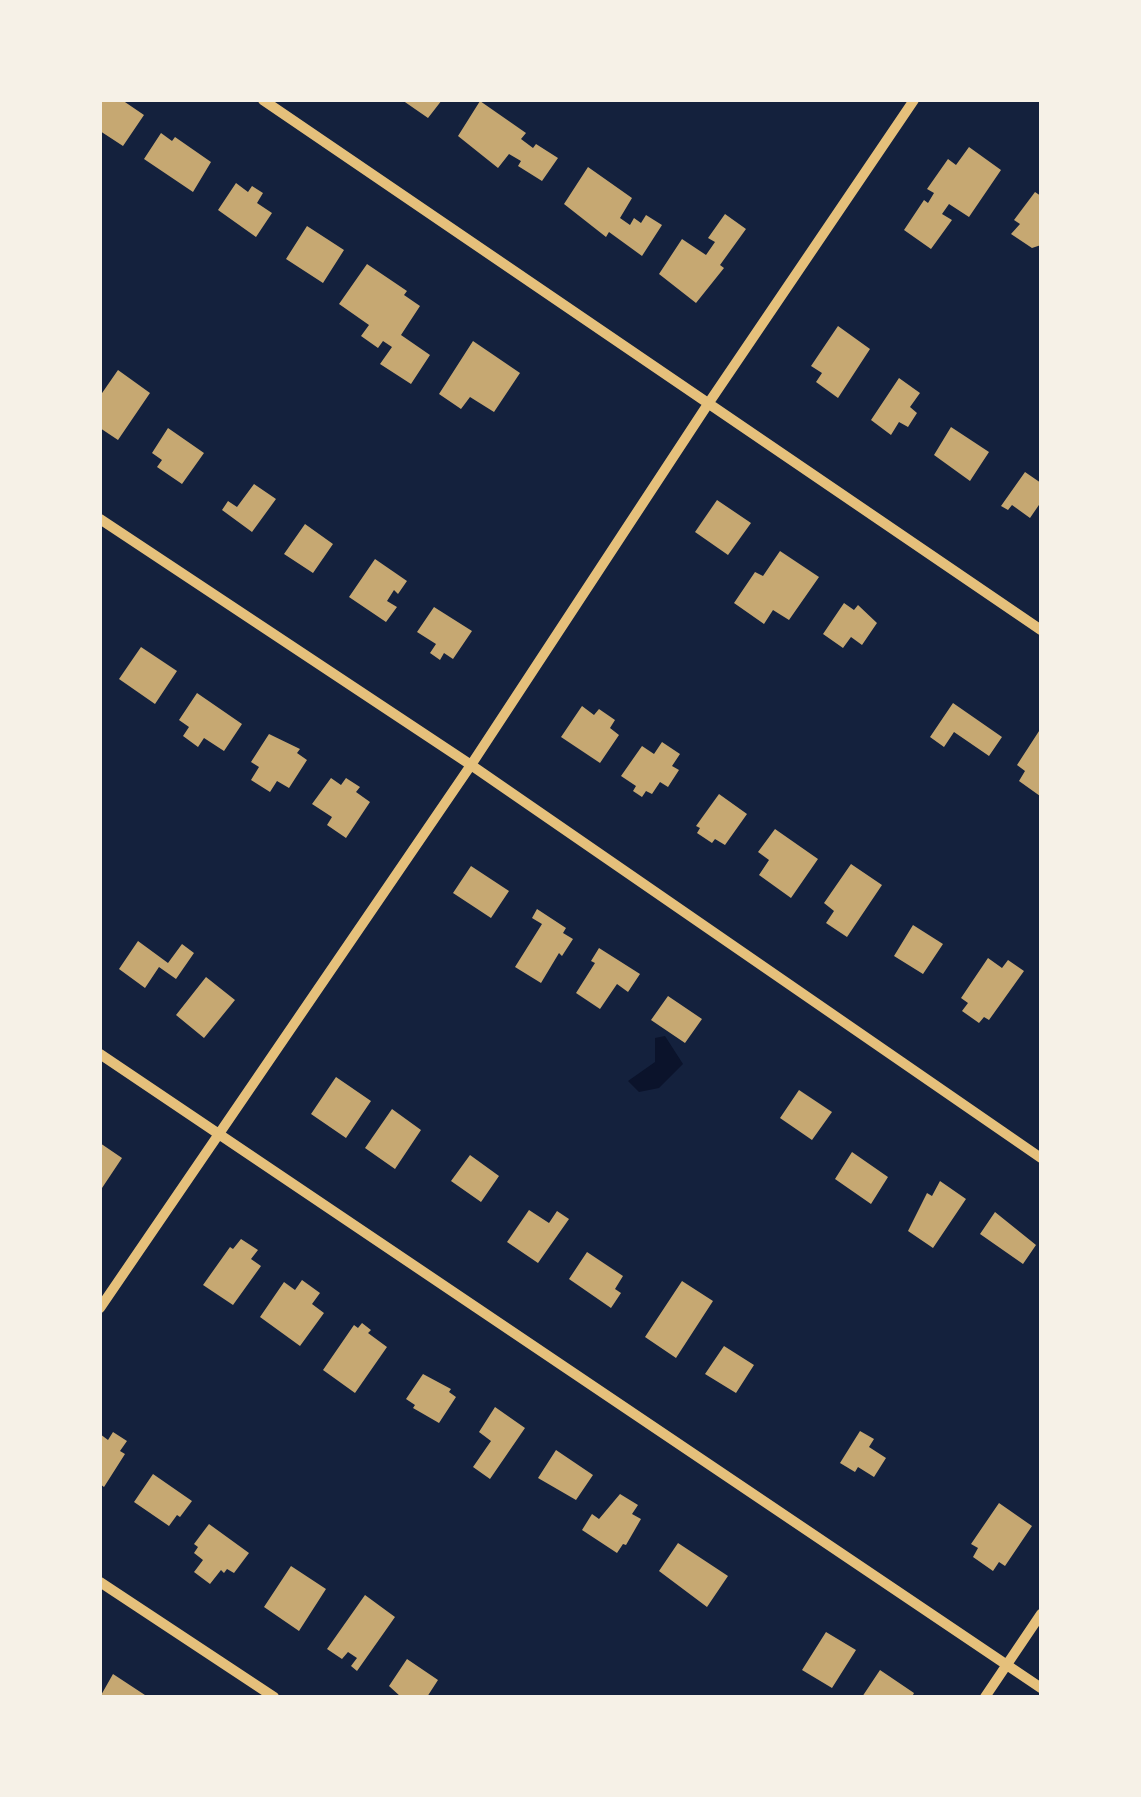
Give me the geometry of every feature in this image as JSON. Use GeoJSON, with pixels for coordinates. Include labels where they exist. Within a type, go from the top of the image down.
{"type":"FeatureCollection","features":[{"type":"Feature","properties":{"kind":"street"},"geometry":{"type":"LineString","coordinates":[[264,100],[1041,630]]}},
{"type":"Feature","properties":{"kind":"street"},"geometry":{"type":"LineString","coordinates":[[100,1308],[471,765],[914,100]]}},
{"type":"Feature","properties":{"kind":"street"},"geometry":{"type":"LineString","coordinates":[[100,518],[471,765],[1041,1158]]}},
{"type":"Feature","properties":{"kind":"street"},"geometry":{"type":"LineString","coordinates":[[100,1054],[1041,1688]]}},
{"type":"Feature","properties":{"kind":"street"},"geometry":{"type":"LineString","coordinates":[[100,1582],[274,1697]]}},
{"type":"Feature","properties":{"kind":"street"},"geometry":{"type":"LineString","coordinates":[[985,1697],[1041,1614]]}},
{"type":"Feature","properties":{"kind":"water"},"geometry":{"type":"Polygon","coordinates":[[[665,1036],[683,1064],[659,1088],[639,1092],[628,1081],[655,1062],[655,1038],[665,1036]]]}},
{"type":"Feature","properties":{"kind":"building"},"geometry":{"type":"Polygon","coordinates":[[[100,100],[122,100],[144,115],[123,146],[100,131],[100,100]]]}},
{"type":"Feature","properties":{"kind":"building"},"geometry":{"type":"Polygon","coordinates":[[[402,100],[442,100],[428,118],[402,100]]]}},
{"type":"Feature","properties":{"kind":"building"},"geometry":{"type":"Polygon","coordinates":[[[480,101],[526,133],[521,139],[533,148],[536,144],[558,158],[542,181],[518,166],[521,161],[509,154],[498,168],[458,136],[480,101]]]}},
{"type":"Feature","properties":{"kind":"building"},"geometry":{"type":"Polygon","coordinates":[[[161,133],[172,141],[175,137],[211,162],[193,192],[144,159],[161,133]]]}},
{"type":"Feature","properties":{"kind":"building"},"geometry":{"type":"Polygon","coordinates":[[[969,147],[1001,170],[969,217],[949,204],[942,214],[952,220],[931,249],[904,230],[924,200],[928,203],[934,193],[927,189],[948,159],[956,165],[969,147]]]}},
{"type":"Feature","properties":{"kind":"building"},"geometry":{"type":"Polygon","coordinates":[[[588,167],[632,198],[620,218],[630,225],[634,218],[641,223],[646,215],[662,225],[642,256],[609,232],[606,237],[564,204],[588,167]]]}},
{"type":"Feature","properties":{"kind":"building"},"geometry":{"type":"Polygon","coordinates":[[[236,183],[248,192],[252,186],[263,193],[257,203],[272,213],[256,237],[218,210],[236,183]]]}},
{"type":"Feature","properties":{"kind":"building"},"geometry":{"type":"Polygon","coordinates":[[[1035,192],[1041,196],[1041,245],[1032,248],[1011,234],[1020,224],[1014,220],[1035,192]]]}},
{"type":"Feature","properties":{"kind":"building"},"geometry":{"type":"Polygon","coordinates":[[[725,214],[746,229],[720,265],[724,268],[696,303],[659,274],[682,239],[706,255],[715,242],[708,238],[725,214]]]}},
{"type":"Feature","properties":{"kind":"building"},"geometry":{"type":"Polygon","coordinates":[[[307,226],[344,250],[323,283],[286,259],[307,226]]]}},
{"type":"Feature","properties":{"kind":"building"},"geometry":{"type":"Polygon","coordinates":[[[367,264],[407,291],[404,295],[420,306],[401,335],[430,355],[411,384],[380,364],[392,347],[383,341],[378,348],[361,336],[369,325],[339,304],[367,264]]]}},
{"type":"Feature","properties":{"kind":"building"},"geometry":{"type":"Polygon","coordinates":[[[838,326],[870,349],[838,398],[816,382],[822,373],[811,366],[838,326]]]}},
{"type":"Feature","properties":{"kind":"building"},"geometry":{"type":"Polygon","coordinates":[[[473,341],[520,373],[494,412],[470,397],[461,409],[439,394],[473,341]]]}},
{"type":"Feature","properties":{"kind":"building"},"geometry":{"type":"Polygon","coordinates":[[[118,370],[150,393],[118,440],[100,428],[100,396],[118,370]]]}},
{"type":"Feature","properties":{"kind":"building"},"geometry":{"type":"Polygon","coordinates":[[[899,378],[920,393],[910,407],[917,413],[908,427],[899,422],[891,435],[871,420],[899,378]]]}},
{"type":"Feature","properties":{"kind":"building"},"geometry":{"type":"Polygon","coordinates":[[[951,427],[989,452],[970,481],[934,455],[951,427]]]}},
{"type":"Feature","properties":{"kind":"building"},"geometry":{"type":"Polygon","coordinates":[[[168,428],[204,453],[182,484],[157,467],[162,460],[152,453],[168,428]]]}},
{"type":"Feature","properties":{"kind":"building"},"geometry":{"type":"Polygon","coordinates":[[[1025,472],[1041,483],[1041,502],[1030,518],[1012,505],[1008,510],[1001,506],[1025,472]]]}},
{"type":"Feature","properties":{"kind":"building"},"geometry":{"type":"Polygon","coordinates":[[[254,484],[276,499],[252,532],[222,510],[228,501],[237,507],[254,484]]]}},
{"type":"Feature","properties":{"kind":"building"},"geometry":{"type":"Polygon","coordinates":[[[717,500],[751,523],[728,555],[695,532],[717,500]]]}},
{"type":"Feature","properties":{"kind":"building"},"geometry":{"type":"Polygon","coordinates":[[[305,524],[333,544],[313,573],[284,554],[305,524]]]}},
{"type":"Feature","properties":{"kind":"building"},"geometry":{"type":"Polygon","coordinates":[[[780,551],[819,577],[789,620],[773,610],[764,624],[734,603],[755,572],[763,576],[780,551]]]}},
{"type":"Feature","properties":{"kind":"building"},"geometry":{"type":"Polygon","coordinates":[[[375,559],[407,581],[387,601],[397,607],[386,622],[349,597],[375,559]]]}},
{"type":"Feature","properties":{"kind":"building"},"geometry":{"type":"Polygon","coordinates":[[[844,603],[854,610],[858,605],[877,623],[862,645],[851,637],[843,648],[823,634],[844,603]]]}},
{"type":"Feature","properties":{"kind":"building"},"geometry":{"type":"Polygon","coordinates":[[[434,607],[472,631],[453,659],[444,653],[440,660],[430,653],[436,644],[417,632],[434,607]]]}},
{"type":"Feature","properties":{"kind":"building"},"geometry":{"type":"Polygon","coordinates":[[[141,647],[177,671],[155,704],[119,679],[141,647]]]}},
{"type":"Feature","properties":{"kind":"building"},"geometry":{"type":"Polygon","coordinates":[[[197,693],[242,724],[224,751],[204,738],[198,747],[183,736],[189,727],[179,720],[197,693]]]}},
{"type":"Feature","properties":{"kind":"building"},"geometry":{"type":"Polygon","coordinates":[[[953,703],[1002,737],[989,756],[954,732],[944,747],[930,737],[953,703]]]}},
{"type":"Feature","properties":{"kind":"building"},"geometry":{"type":"Polygon","coordinates":[[[582,706],[594,715],[599,709],[615,720],[610,728],[619,735],[600,763],[561,737],[582,706]]]}},
{"type":"Feature","properties":{"kind":"building"},"geometry":{"type":"Polygon","coordinates":[[[1041,728],[1040,796],[1019,781],[1025,771],[1017,765],[1041,728]]]}},
{"type":"Feature","properties":{"kind":"building"},"geometry":{"type":"Polygon","coordinates":[[[269,734],[300,749],[297,753],[307,760],[289,788],[277,781],[270,792],[251,780],[259,767],[251,762],[269,734]]]}},
{"type":"Feature","properties":{"kind":"building"},"geometry":{"type":"Polygon","coordinates":[[[662,742],[680,754],[672,766],[679,770],[668,787],[660,782],[652,794],[646,791],[642,797],[633,791],[636,786],[621,776],[642,746],[654,754],[662,742]]]}},
{"type":"Feature","properties":{"kind":"building"},"geometry":{"type":"Polygon","coordinates":[[[331,778],[341,785],[346,778],[360,787],[356,792],[370,802],[346,838],[327,825],[332,817],[312,804],[331,778]]]}},
{"type":"Feature","properties":{"kind":"building"},"geometry":{"type":"Polygon","coordinates":[[[719,794],[747,814],[725,845],[715,839],[712,843],[697,833],[700,828],[696,826],[719,794]]]}},
{"type":"Feature","properties":{"kind":"building"},"geometry":{"type":"Polygon","coordinates":[[[775,829],[818,859],[791,898],[759,875],[769,860],[758,852],[775,829]]]}},
{"type":"Feature","properties":{"kind":"building"},"geometry":{"type":"Polygon","coordinates":[[[851,864],[882,885],[847,937],[826,923],[834,911],[824,903],[851,864]]]}},
{"type":"Feature","properties":{"kind":"building"},"geometry":{"type":"Polygon","coordinates":[[[471,866],[509,891],[491,918],[453,893],[471,866]]]}},
{"type":"Feature","properties":{"kind":"building"},"geometry":{"type":"Polygon","coordinates":[[[537,909],[566,928],[563,933],[573,939],[562,956],[559,953],[541,983],[515,967],[542,924],[532,918],[537,909]]]}},
{"type":"Feature","properties":{"kind":"building"},"geometry":{"type":"Polygon","coordinates":[[[913,925],[943,944],[923,974],[894,956],[913,925]]]}},
{"type":"Feature","properties":{"kind":"building"},"geometry":{"type":"Polygon","coordinates":[[[138,941],[168,963],[182,944],[194,953],[176,979],[159,967],[145,988],[119,969],[138,941]]]}},
{"type":"Feature","properties":{"kind":"building"},"geometry":{"type":"Polygon","coordinates":[[[599,948],[640,974],[628,992],[617,984],[600,1009],[576,993],[595,963],[591,961],[599,948]]]}},
{"type":"Feature","properties":{"kind":"building"},"geometry":{"type":"Polygon","coordinates":[[[988,958],[1002,968],[1008,960],[1024,971],[989,1020],[984,1017],[979,1023],[962,1011],[968,1003],[961,998],[988,958]]]}},
{"type":"Feature","properties":{"kind":"building"},"geometry":{"type":"Polygon","coordinates":[[[206,977],[235,1000],[204,1038],[176,1015],[206,977]]]}},
{"type":"Feature","properties":{"kind":"building"},"geometry":{"type":"Polygon","coordinates":[[[668,996],[702,1019],[685,1043],[651,1020],[668,996]]]}},
{"type":"Feature","properties":{"kind":"building"},"geometry":{"type":"Polygon","coordinates":[[[336,1077],[371,1101],[346,1138],[311,1114],[336,1077]]]}},
{"type":"Feature","properties":{"kind":"building"},"geometry":{"type":"Polygon","coordinates":[[[799,1090],[832,1112],[812,1140],[780,1118],[799,1090]]]}},
{"type":"Feature","properties":{"kind":"building"},"geometry":{"type":"Polygon","coordinates":[[[392,1109],[421,1130],[395,1169],[365,1148],[392,1109]]]}},
{"type":"Feature","properties":{"kind":"building"},"geometry":{"type":"Polygon","coordinates":[[[100,1143],[122,1158],[100,1191],[100,1143]]]}},
{"type":"Feature","properties":{"kind":"building"},"geometry":{"type":"Polygon","coordinates":[[[852,1152],[888,1177],[871,1204],[835,1179],[852,1152]]]}},
{"type":"Feature","properties":{"kind":"building"},"geometry":{"type":"Polygon","coordinates":[[[470,1155],[499,1176],[481,1202],[451,1181],[470,1155]]]}},
{"type":"Feature","properties":{"kind":"building"},"geometry":{"type":"Polygon","coordinates":[[[940,1181],[966,1199],[933,1248],[908,1231],[927,1193],[932,1196],[940,1181]]]}},
{"type":"Feature","properties":{"kind":"building"},"geometry":{"type":"Polygon","coordinates":[[[529,1210],[549,1223],[557,1211],[569,1219],[538,1263],[507,1242],[529,1210]]]}},
{"type":"Feature","properties":{"kind":"building"},"geometry":{"type":"Polygon","coordinates":[[[995,1212],[1036,1245],[1023,1264],[980,1234],[995,1212]]]}},
{"type":"Feature","properties":{"kind":"building"},"geometry":{"type":"Polygon","coordinates":[[[241,1239],[258,1250],[251,1259],[261,1266],[233,1305],[203,1285],[230,1247],[233,1249],[241,1239]]]}},
{"type":"Feature","properties":{"kind":"building"},"geometry":{"type":"Polygon","coordinates":[[[587,1252],[623,1276],[615,1289],[621,1293],[611,1308],[569,1279],[587,1252]]]}},
{"type":"Feature","properties":{"kind":"building"},"geometry":{"type":"Polygon","coordinates":[[[302,1280],[320,1293],[312,1304],[324,1313],[300,1346],[260,1317],[284,1282],[295,1290],[302,1280]]]}},
{"type":"Feature","properties":{"kind":"building"},"geometry":{"type":"Polygon","coordinates":[[[682,1281],[713,1301],[676,1358],[645,1337],[682,1281]]]}},
{"type":"Feature","properties":{"kind":"building"},"geometry":{"type":"Polygon","coordinates":[[[362,1323],[371,1330],[368,1333],[387,1347],[355,1393],[323,1370],[354,1325],[358,1328],[362,1323]]]}},
{"type":"Feature","properties":{"kind":"building"},"geometry":{"type":"Polygon","coordinates":[[[724,1346],[754,1365],[736,1393],[705,1374],[724,1346]]]}},
{"type":"Feature","properties":{"kind":"building"},"geometry":{"type":"Polygon","coordinates":[[[423,1374],[451,1389],[449,1392],[456,1397],[439,1423],[413,1408],[415,1405],[406,1399],[423,1374]]]}},
{"type":"Feature","properties":{"kind":"building"},"geometry":{"type":"Polygon","coordinates":[[[495,1407],[525,1428],[490,1479],[473,1467],[491,1441],[479,1432],[495,1407]]]}},
{"type":"Feature","properties":{"kind":"building"},"geometry":{"type":"Polygon","coordinates":[[[860,1431],[874,1439],[869,1447],[886,1458],[874,1477],[858,1467],[855,1472],[840,1463],[860,1431]]]}},
{"type":"Feature","properties":{"kind":"building"},"geometry":{"type":"Polygon","coordinates":[[[113,1432],[127,1441],[120,1451],[125,1454],[104,1487],[100,1484],[100,1434],[108,1440],[113,1432]]]}},
{"type":"Feature","properties":{"kind":"building"},"geometry":{"type":"Polygon","coordinates":[[[556,1450],[593,1475],[576,1500],[538,1478],[556,1450]]]}},
{"type":"Feature","properties":{"kind":"building"},"geometry":{"type":"Polygon","coordinates":[[[153,1474],[192,1501],[169,1526],[134,1502],[153,1474]]]}},
{"type":"Feature","properties":{"kind":"building"},"geometry":{"type":"Polygon","coordinates":[[[620,1494],[638,1505],[632,1514],[641,1519],[617,1553],[582,1530],[592,1514],[599,1519],[620,1494]]]}},
{"type":"Feature","properties":{"kind":"building"},"geometry":{"type":"Polygon","coordinates":[[[999,1503],[1032,1526],[1005,1566],[999,1562],[993,1571],[973,1557],[978,1548],[971,1544],[999,1503]]]}},
{"type":"Feature","properties":{"kind":"building"},"geometry":{"type":"Polygon","coordinates":[[[209,1524],[249,1553],[234,1573],[221,1570],[210,1584],[194,1572],[203,1560],[194,1553],[198,1547],[194,1544],[209,1524]]]}},
{"type":"Feature","properties":{"kind":"building"},"geometry":{"type":"Polygon","coordinates":[[[678,1543],[728,1576],[707,1607],[659,1571],[678,1543]]]}},
{"type":"Feature","properties":{"kind":"building"},"geometry":{"type":"Polygon","coordinates":[[[291,1566],[326,1589],[299,1631],[264,1607],[291,1566]]]}},
{"type":"Feature","properties":{"kind":"building"},"geometry":{"type":"Polygon","coordinates":[[[365,1595],[395,1617],[357,1671],[351,1666],[357,1658],[348,1652],[342,1659],[327,1649],[365,1595]]]}},
{"type":"Feature","properties":{"kind":"building"},"geometry":{"type":"Polygon","coordinates":[[[826,1632],[856,1650],[832,1688],[802,1670],[826,1632]]]}},
{"type":"Feature","properties":{"kind":"building"},"geometry":{"type":"Polygon","coordinates":[[[407,1659],[438,1680],[427,1697],[401,1697],[389,1686],[407,1659]]]}},
{"type":"Feature","properties":{"kind":"building"},"geometry":{"type":"Polygon","coordinates":[[[880,1670],[914,1693],[912,1697],[862,1697],[880,1670]]]}},
{"type":"Feature","properties":{"kind":"building"},"geometry":{"type":"Polygon","coordinates":[[[113,1674],[148,1697],[100,1697],[113,1674]]]}}]}
